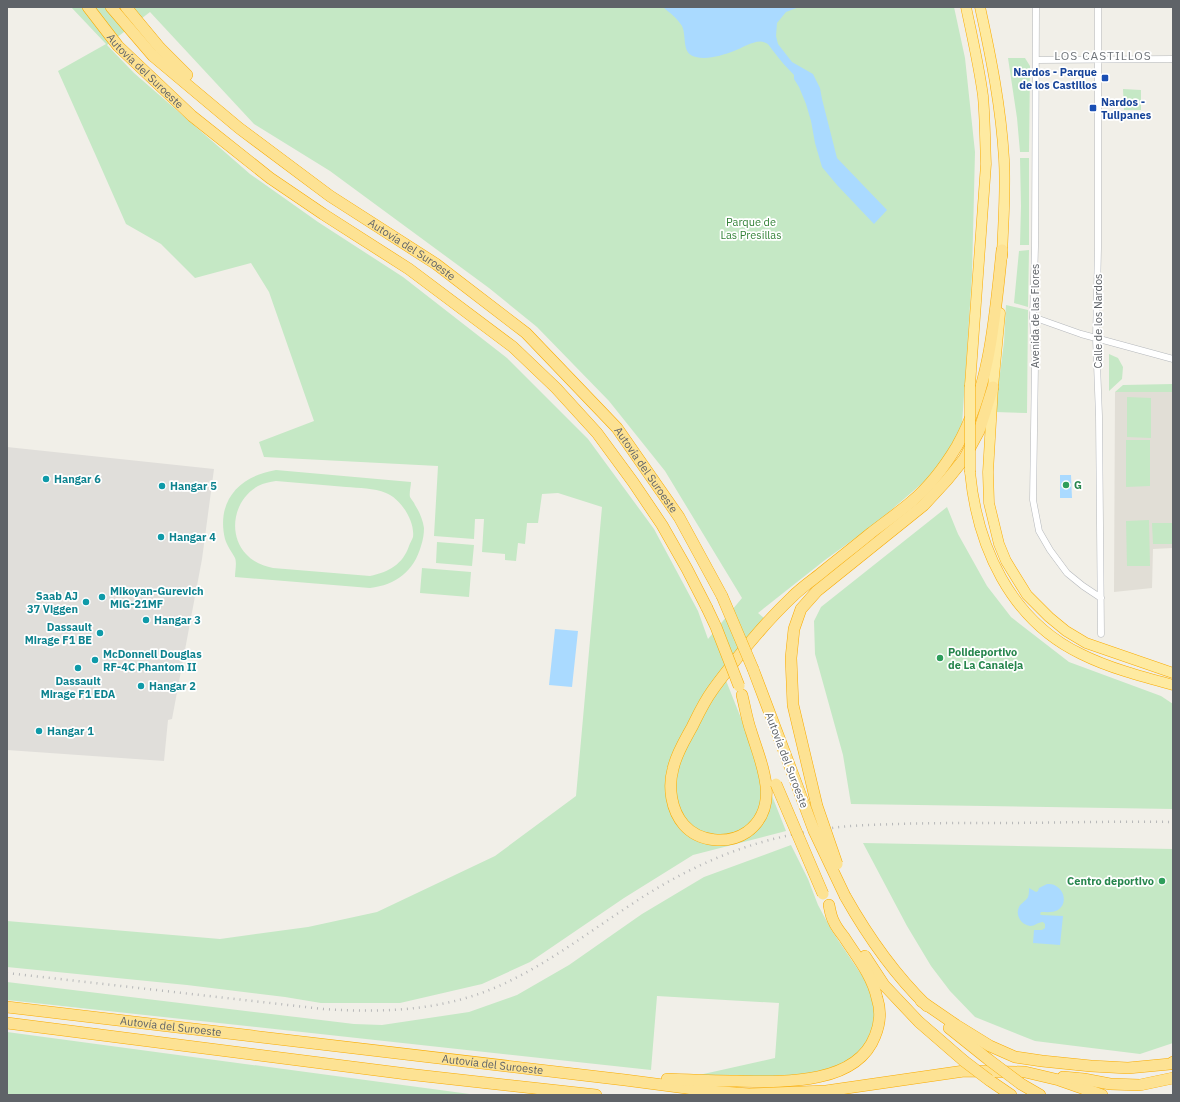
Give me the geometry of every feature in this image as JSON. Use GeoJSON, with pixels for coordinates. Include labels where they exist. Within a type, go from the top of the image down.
{"type":"FeatureCollection","features":[{"type":"Feature","properties":{"kind":"highway"},"geometry":{"type":"LineString","coordinates":[[79,7],[118,46]]}},
{"type":"Feature","properties":{"kind":"highway","name":"Autovía del Suroeste"},"geometry":{"type":"LineString","coordinates":[[88,7],[118,46],[192,116],[270,178],[322,214],[409,269],[513,347],[550,383],[597,433],[662,524],[687,568],[707,608],[716,627],[776,784],[829,905],[884,985],[919,1022],[964,1061],[1011,1095]]}},
{"type":"Feature","properties":{"kind":"highway","name":"Autovía del Suroeste"},"geometry":{"type":"LineString","coordinates":[[111,7],[153,56],[239,128],[330,196],[436,264],[526,334],[616,428],[679,517],[722,596],[753,669],[814,831],[845,896],[867,932],[901,978],[921,1001],[946,1025],[1021,1084],[1040,1095]]}},
{"type":"Feature","properties":{"kind":"highway"},"geometry":{"type":"LineString","coordinates":[[126,7],[160,48],[239,128]]}},
{"type":"Feature","properties":{"kind":"highway"},"geometry":{"type":"LineString","coordinates":[[966,7],[979,69],[983,97],[986,164],[970,385],[970,472],[972,495],[978,520],[988,551],[999,575],[1019,606],[1036,623],[1055,639],[1080,654],[1125,671],[1173,686]]}},
{"type":"Feature","properties":{"kind":"highway"},"geometry":{"type":"LineString","coordinates":[[980,7],[993,68],[1004,158],[1005,205],[1000,315],[993,387],[988,472],[989,503],[999,544],[1006,561],[1022,588],[1037,606],[1066,631],[1086,643],[1173,673]]}},
{"type":"Feature","properties":{"kind":"highway"},"geometry":{"type":"LineString","coordinates":[[740,691],[750,729],[765,775],[767,800],[762,816],[754,826],[742,836],[718,840],[707,838],[697,835],[686,827],[678,816],[673,804],[670,784],[678,754],[711,692],[759,631],[793,596],[912,501],[930,483],[956,448],[978,396],[988,360],[1002,250]]}},
{"type":"Feature","properties":{"kind":"highway"},"geometry":{"type":"LineString","coordinates":[[845,896],[838,868],[817,806],[793,706],[791,658],[794,628],[801,609],[817,591],[924,505],[947,480],[964,459],[979,431],[993,387]]}},
{"type":"Feature","properties":{"kind":"highway"},"geometry":{"type":"LineString","coordinates":[[625,1080],[647,1079],[768,1082],[797,1080],[835,1073],[863,1055],[874,1039],[878,1029],[878,999],[874,986],[867,973],[834,921],[829,905]]}},
{"type":"Feature","properties":{"kind":"highway"},"geometry":{"type":"LineString","coordinates":[[921,1001],[990,1046],[1015,1056],[1042,1061],[1090,1066],[1120,1067],[1170,1064],[1173,1062]]}},
{"type":"Feature","properties":{"kind":"highway","name":"Autovía del Suroeste"},"geometry":{"type":"LineString","coordinates":[[7,1007],[709,1091],[749,1094],[826,1091],[964,1072],[1025,1072],[1059,1080],[1102,1095]]}},
{"type":"Feature","properties":{"kind":"highway","name":"Autovía del Suroeste"},"geometry":{"type":"LineString","coordinates":[[7,1023],[396,1073],[596,1095]]}},
{"type":"Feature","properties":{"kind":"highway"},"geometry":{"type":"LineString","coordinates":[[1025,1072],[1084,1079],[1110,1084],[1140,1085],[1173,1078]]}},
{"type":"Feature","properties":{"kind":"highway"},"geometry":{"type":"LineString","coordinates":[[396,1073],[428,1081],[527,1095]]}},
{"type":"Feature","properties":{"kind":"street","name":"Avenida de las Flores"},"geometry":{"type":"LineString","coordinates":[[1036,7],[1037,60],[1033,317],[1035,364],[1033,500],[1040,531],[1050,550],[1067,573],[1101,598]]}},
{"type":"Feature","properties":{"kind":"street","name":"Calle de los Nardos"},"geometry":{"type":"LineString","coordinates":[[1098,7],[1098,248],[1096,338],[1099,416],[1101,634]]}},
{"type":"Feature","properties":{"kind":"street"},"geometry":{"type":"LineString","coordinates":[[1037,60],[1173,59]]}},
{"type":"Feature","properties":{"kind":"street"},"geometry":{"type":"LineString","coordinates":[[1033,317],[1096,338],[1173,360]]}},
{"type":"Feature","properties":{"kind":"shaded area"},"geometry":{"type":"Polygon","coordinates":[[[1115,392],[1173,392],[1173,548],[1153,549],[1152,588],[1114,592],[1115,392]]]}},
{"type":"Feature","properties":{"kind":"shaded area"},"geometry":{"type":"Polygon","coordinates":[[[7,447],[214,469],[202,559],[172,719],[168,720],[164,761],[7,750],[7,447]]]}},
{"type":"Feature","properties":{"kind":"green space","name":"Parque de Las Presillas"},"geometry":{"type":"Polygon","coordinates":[[[71,7],[954,7],[965,58],[975,152],[972,275],[962,425],[958,435],[933,474],[876,523],[825,560],[758,613],[764,618],[723,673],[786,831],[693,855],[624,898],[530,962],[482,984],[400,1003],[321,1003],[187,985],[7,967],[7,921],[220,939],[308,927],[377,912],[495,856],[576,796],[602,507],[558,493],[542,494],[538,523],[527,523],[525,544],[518,543],[516,561],[505,560],[505,554],[482,552],[484,519],[475,519],[474,539],[434,536],[438,466],[264,457],[259,442],[314,421],[269,292],[251,263],[195,278],[161,244],[126,224],[58,71],[106,44],[71,7]],[[150,12],[107,45],[134,73],[250,174],[318,222],[403,277],[507,358],[588,439],[654,529],[698,611],[708,639],[742,598],[665,471],[609,401],[537,327],[489,288],[330,171],[254,124],[150,12]]]}},
{"type":"Feature","properties":{"kind":"green space"},"geometry":{"type":"Polygon","coordinates":[[[1008,58],[1025,58],[1030,66],[1029,152],[1020,152],[1017,118],[1008,58]]]}},
{"type":"Feature","properties":{"kind":"green space"},"geometry":{"type":"Polygon","coordinates":[[[1123,89],[1141,90],[1141,110],[1124,110],[1123,89]]]}},
{"type":"Feature","properties":{"kind":"green space"},"geometry":{"type":"Polygon","coordinates":[[[1020,158],[1029,158],[1029,245],[1020,245],[1020,158]]]}},
{"type":"Feature","properties":{"kind":"green space"},"geometry":{"type":"Polygon","coordinates":[[[1029,250],[1028,307],[1014,303],[1019,251],[1029,250]]]}},
{"type":"Feature","properties":{"kind":"green space"},"geometry":{"type":"Polygon","coordinates":[[[1006,305],[1028,310],[1027,413],[995,412],[1004,342],[1006,305]]]}},
{"type":"Feature","properties":{"kind":"green space"},"geometry":{"type":"Polygon","coordinates":[[[1109,354],[1118,358],[1123,367],[1122,379],[1109,391],[1109,354]]]}},
{"type":"Feature","properties":{"kind":"green space"},"geometry":{"type":"Polygon","coordinates":[[[1173,384],[1173,392],[1115,392],[1123,385],[1173,384]]]}},
{"type":"Feature","properties":{"kind":"green space"},"geometry":{"type":"Polygon","coordinates":[[[1127,397],[1151,398],[1151,438],[1127,437],[1127,397]]]}},
{"type":"Feature","properties":{"kind":"green space"},"geometry":{"type":"Polygon","coordinates":[[[1126,440],[1150,440],[1150,486],[1126,487],[1126,440]]]}},
{"type":"Feature","properties":{"kind":"green space"},"geometry":{"type":"Polygon","coordinates":[[[276,470],[411,482],[410,497],[419,513],[424,528],[422,544],[414,563],[396,580],[388,584],[370,588],[235,577],[236,560],[225,539],[223,525],[224,513],[227,502],[233,492],[241,484],[263,473],[276,470]],[[276,481],[265,483],[250,492],[243,499],[236,517],[236,537],[246,554],[255,561],[273,568],[370,576],[389,569],[403,558],[413,537],[412,524],[402,505],[392,496],[381,491],[371,489],[276,481]]]}},
{"type":"Feature","properties":{"kind":"green space","name":"Polideportivo de La Canaleja"},"geometry":{"type":"Polygon","coordinates":[[[947,507],[958,534],[987,586],[1011,617],[1069,662],[1161,696],[1173,704],[1173,809],[851,804],[843,755],[815,654],[814,621],[821,607],[947,507]]]}},
{"type":"Feature","properties":{"kind":"green space"},"geometry":{"type":"Polygon","coordinates":[[[1149,520],[1150,566],[1127,566],[1126,521],[1149,520]]]}},
{"type":"Feature","properties":{"kind":"green space"},"geometry":{"type":"Polygon","coordinates":[[[1152,523],[1173,523],[1173,544],[1153,544],[1152,523]]]}},
{"type":"Feature","properties":{"kind":"green space"},"geometry":{"type":"Polygon","coordinates":[[[437,542],[474,545],[472,566],[436,563],[437,542]]]}},
{"type":"Feature","properties":{"kind":"green space"},"geometry":{"type":"Polygon","coordinates":[[[422,568],[471,572],[469,597],[420,593],[422,568]]]}},
{"type":"Feature","properties":{"kind":"green space"},"geometry":{"type":"Polygon","coordinates":[[[863,843],[1173,849],[1173,1043],[1140,1054],[1035,1041],[975,1017],[950,991],[931,966],[907,926],[863,843]]]}},
{"type":"Feature","properties":{"kind":"green space"},"geometry":{"type":"Polygon","coordinates":[[[791,845],[808,879],[818,905],[832,931],[865,980],[872,994],[875,1010],[873,1026],[865,1044],[854,1056],[844,1063],[817,1072],[768,1078],[699,1075],[775,1058],[779,1003],[657,996],[651,1070],[7,1000],[7,982],[354,1024],[382,1025],[469,1012],[517,995],[569,965],[642,914],[704,877],[791,845]]]}},
{"type":"Feature","properties":{"kind":"green space"},"geometry":{"type":"Polygon","coordinates":[[[7,1032],[477,1095],[7,1095],[7,1032]]]}},
{"type":"Feature","properties":{"kind":"water"},"geometry":{"type":"Polygon","coordinates":[[[663,7],[799,7],[786,12],[777,23],[776,36],[778,44],[792,62],[813,74],[820,88],[837,158],[887,210],[874,224],[822,167],[806,104],[794,79],[794,75],[769,45],[758,42],[720,55],[705,58],[696,57],[691,55],[686,49],[682,26],[676,18],[663,7]]]}},
{"type":"Feature","properties":{"kind":"water","name":"G"},"geometry":{"type":"Polygon","coordinates":[[[1060,475],[1071,475],[1072,498],[1060,498],[1060,475]]]}},
{"type":"Feature","properties":{"kind":"water"},"geometry":{"type":"Polygon","coordinates":[[[555,629],[578,631],[572,687],[549,685],[555,629]]]}},
{"type":"Feature","properties":{"kind":"water"},"geometry":{"type":"Polygon","coordinates":[[[1047,884],[1054,885],[1059,888],[1064,898],[1063,904],[1058,910],[1052,912],[1041,912],[1040,914],[1063,916],[1060,945],[1033,943],[1034,930],[1042,930],[1045,928],[1045,924],[1043,922],[1030,926],[1024,924],[1018,916],[1019,907],[1028,897],[1029,888],[1036,892],[1039,888],[1047,884]]]}},
{"type":"Feature","properties":{"kind":"railway"},"geometry":{"type":"LineString","coordinates":[[7,973],[323,1009],[368,1011],[412,1008],[456,1001],[499,986],[533,969],[566,949],[643,897],[672,880],[717,858],[759,843],[779,838],[822,829],[871,825],[944,823],[1173,822]]}},
{"type":"Feature","properties":{"kind":"place","name":"Nardos - Parque de los Castillos"},"geometry":{"type":"Point","coordinates":[1105,78]}},
{"type":"Feature","properties":{"kind":"place","name":"Nardos - Tulipanes"},"geometry":{"type":"Point","coordinates":[1093,108]}},
{"type":"Feature","properties":{"kind":"place","name":"Hangar 6"},"geometry":{"type":"Point","coordinates":[46,479]}},
{"type":"Feature","properties":{"kind":"place","name":"G"},"geometry":{"type":"Point","coordinates":[1066,485]}},
{"type":"Feature","properties":{"kind":"place","name":"Hangar 5"},"geometry":{"type":"Point","coordinates":[162,486]}},
{"type":"Feature","properties":{"kind":"place","name":"Hangar 4"},"geometry":{"type":"Point","coordinates":[161,537]}},
{"type":"Feature","properties":{"kind":"place","name":"Mikoyan-Gurevich MiG-21MF"},"geometry":{"type":"Point","coordinates":[102,597]}},
{"type":"Feature","properties":{"kind":"place","name":"Saab AJ 37 Viggen"},"geometry":{"type":"Point","coordinates":[86,602]}},
{"type":"Feature","properties":{"kind":"place","name":"Hangar 3"},"geometry":{"type":"Point","coordinates":[146,620]}},
{"type":"Feature","properties":{"kind":"place","name":"Dassault Mirage F1 BE"},"geometry":{"type":"Point","coordinates":[100,633]}},
{"type":"Feature","properties":{"kind":"place","name":"Polideportivo de La Canaleja"},"geometry":{"type":"Point","coordinates":[940,658]}},
{"type":"Feature","properties":{"kind":"place","name":"McDonnell Douglas RF-4C Phantom II"},"geometry":{"type":"Point","coordinates":[95,660]}},
{"type":"Feature","properties":{"kind":"place","name":"Dassault Mirage F1 EDA"},"geometry":{"type":"Point","coordinates":[78,668]}},
{"type":"Feature","properties":{"kind":"place","name":"Hangar 2"},"geometry":{"type":"Point","coordinates":[141,686]}},
{"type":"Feature","properties":{"kind":"place","name":"Hangar 1"},"geometry":{"type":"Point","coordinates":[39,731]}},
{"type":"Feature","properties":{"kind":"place","name":"Centro deportivo"},"geometry":{"type":"Point","coordinates":[1162,881]}},
{"type":"Feature","properties":{"kind":"district","name":"LOS CASTILLOS"},"geometry":{"type":"Point","coordinates":[1103,55]}}]}
